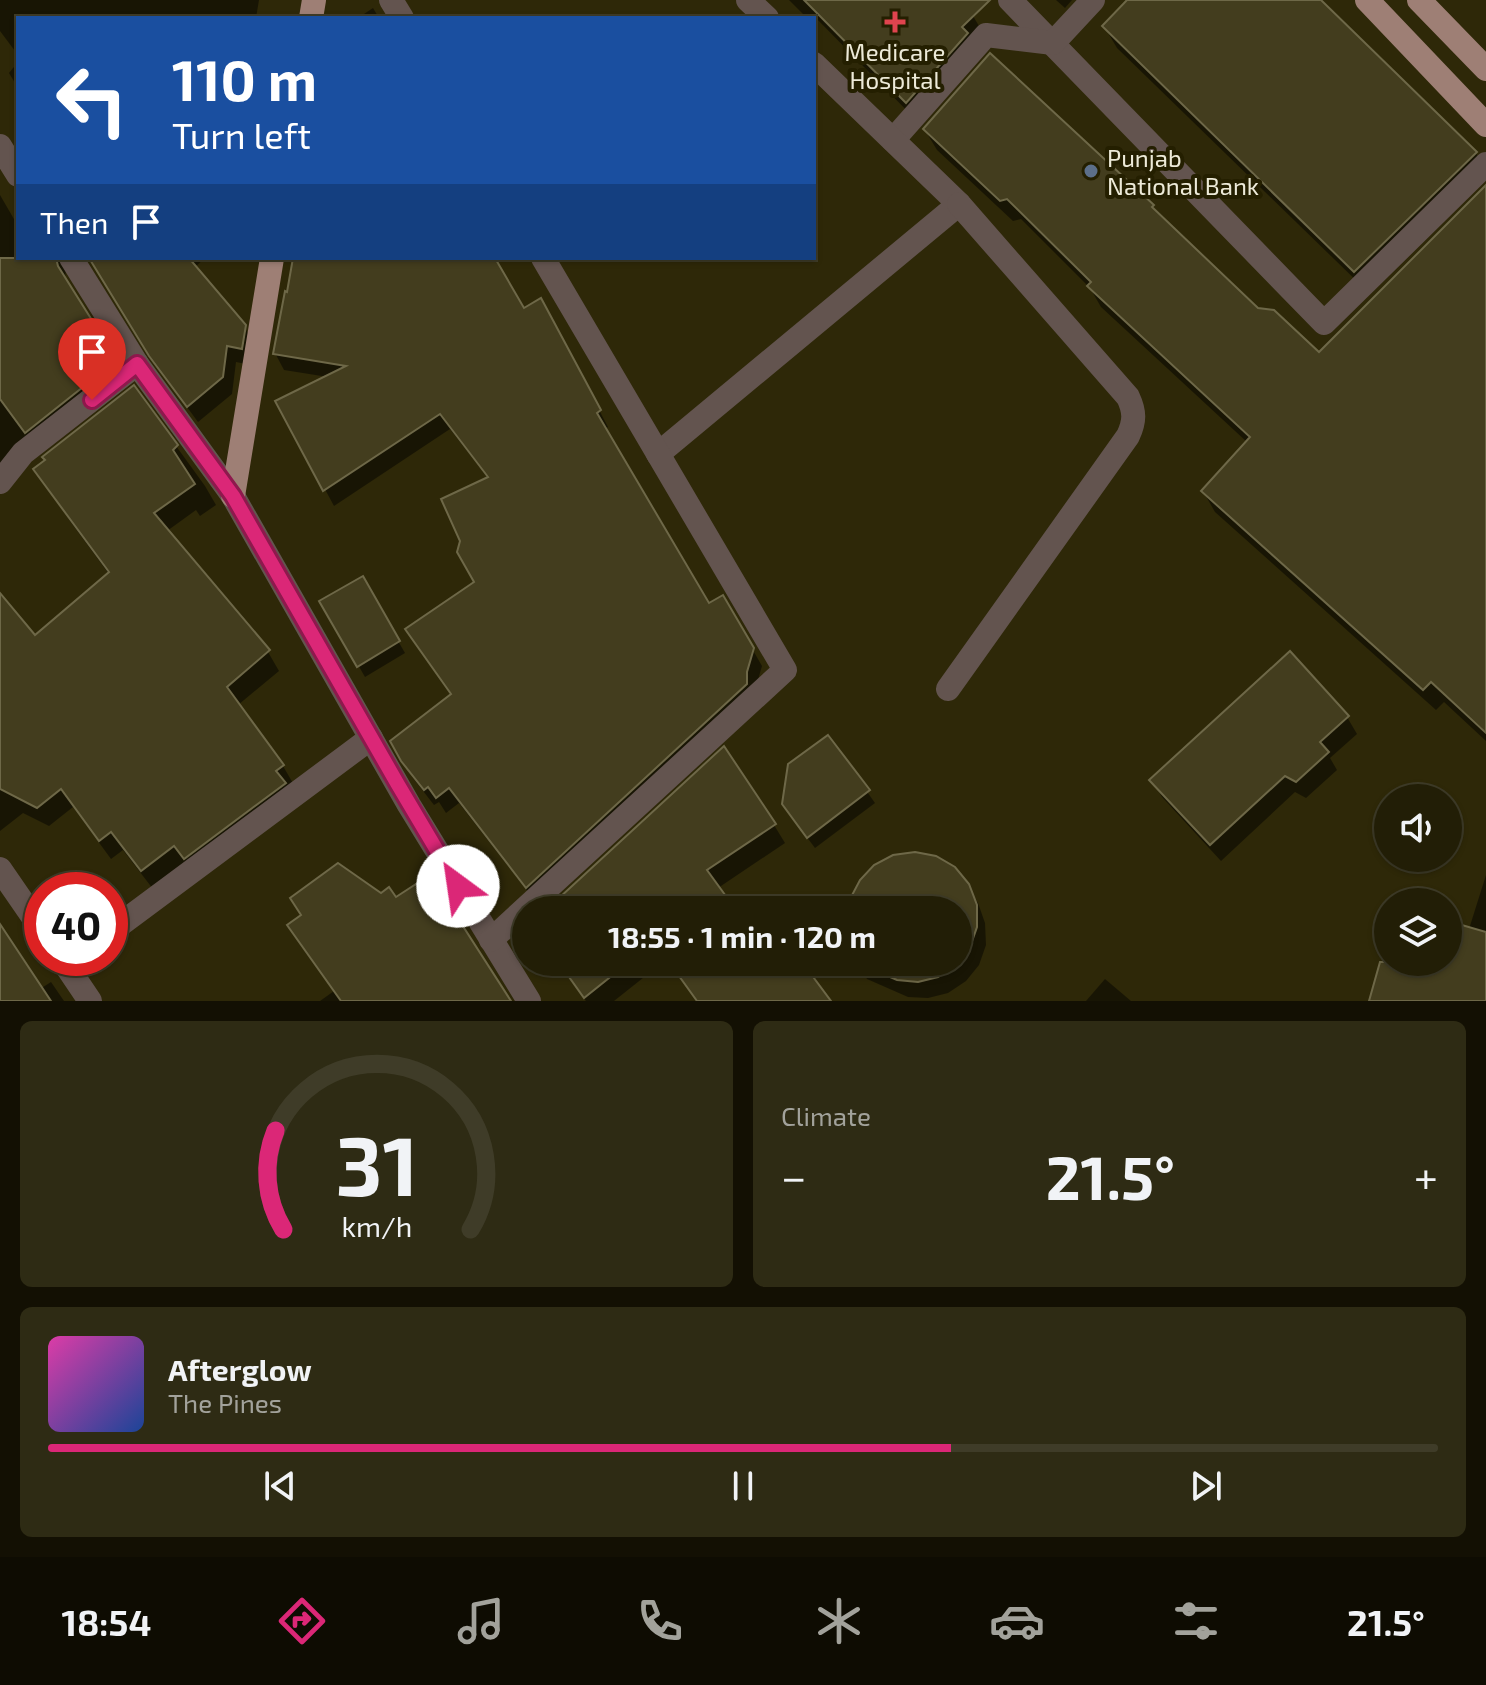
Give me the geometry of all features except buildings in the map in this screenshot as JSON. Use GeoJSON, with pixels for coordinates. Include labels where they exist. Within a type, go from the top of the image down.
{"type":"FeatureCollection","features":[{"type":"Feature","properties":{"kind":"main road"},"geometry":{"type":"LineString","coordinates":[[1367,0],[1486,125]]}},
{"type":"Feature","properties":{"kind":"main road"},"geometry":{"type":"LineString","coordinates":[[1419,0],[1486,69]]}},
{"type":"Feature","properties":{"kind":"main road"},"geometry":{"type":"LineString","coordinates":[[233,496],[272,260]]}},
{"type":"Feature","properties":{"kind":"street"},"geometry":{"type":"LineString","coordinates":[[748,0],[765,16]]}},
{"type":"Feature","properties":{"kind":"street"},"geometry":{"type":"LineString","coordinates":[[1010,0],[1324,323],[1486,164]]}},
{"type":"Feature","properties":{"kind":"street"},"geometry":{"type":"LineString","coordinates":[[1053,43],[1093,0]]}},
{"type":"Feature","properties":{"kind":"street"},"geometry":{"type":"LineString","coordinates":[[893,140],[986,35],[1053,43]]}},
{"type":"Feature","properties":{"kind":"street"},"geometry":{"type":"LineString","coordinates":[[816,66],[959,204],[1128,397],[1134,409],[1134,423],[1119,449],[948,689]]}},
{"type":"Feature","properties":{"kind":"street"},"geometry":{"type":"LineString","coordinates":[[0,146],[16,172]]}},
{"type":"Feature","properties":{"kind":"street"},"geometry":{"type":"LineString","coordinates":[[658,454],[959,204]]}},
{"type":"Feature","properties":{"kind":"street"},"geometry":{"type":"LineString","coordinates":[[72,260],[137,364],[233,496],[371,738],[529,1001]]}},
{"type":"Feature","properties":{"kind":"street"},"geometry":{"type":"LineString","coordinates":[[491,940],[785,670],[544,260]]}},
{"type":"Feature","properties":{"kind":"street"},"geometry":{"type":"LineString","coordinates":[[0,482],[23,453],[137,364]]}},
{"type":"Feature","properties":{"kind":"street"},"geometry":{"type":"LineString","coordinates":[[128,919],[371,738]]}},
{"type":"Feature","properties":{"kind":"street"},"geometry":{"type":"LineString","coordinates":[[0,869],[24,904]]}},
{"type":"Feature","properties":{"kind":"street"},"geometry":{"type":"LineString","coordinates":[[76,976],[90,1001]]}},
{"type":"Feature","properties":{"kind":"place","name":"Medicare Hospital"},"geometry":{"type":"Point","coordinates":[895,22]}},
{"type":"Feature","properties":{"kind":"place","name":"Punjab National Bank"},"geometry":{"type":"Point","coordinates":[1091,171]}},
{"type":"Feature","properties":{"kind":"route"},"geometry":{"type":"LineString","coordinates":[[92,400],[137,364],[233,496],[458,886]]}}]}
